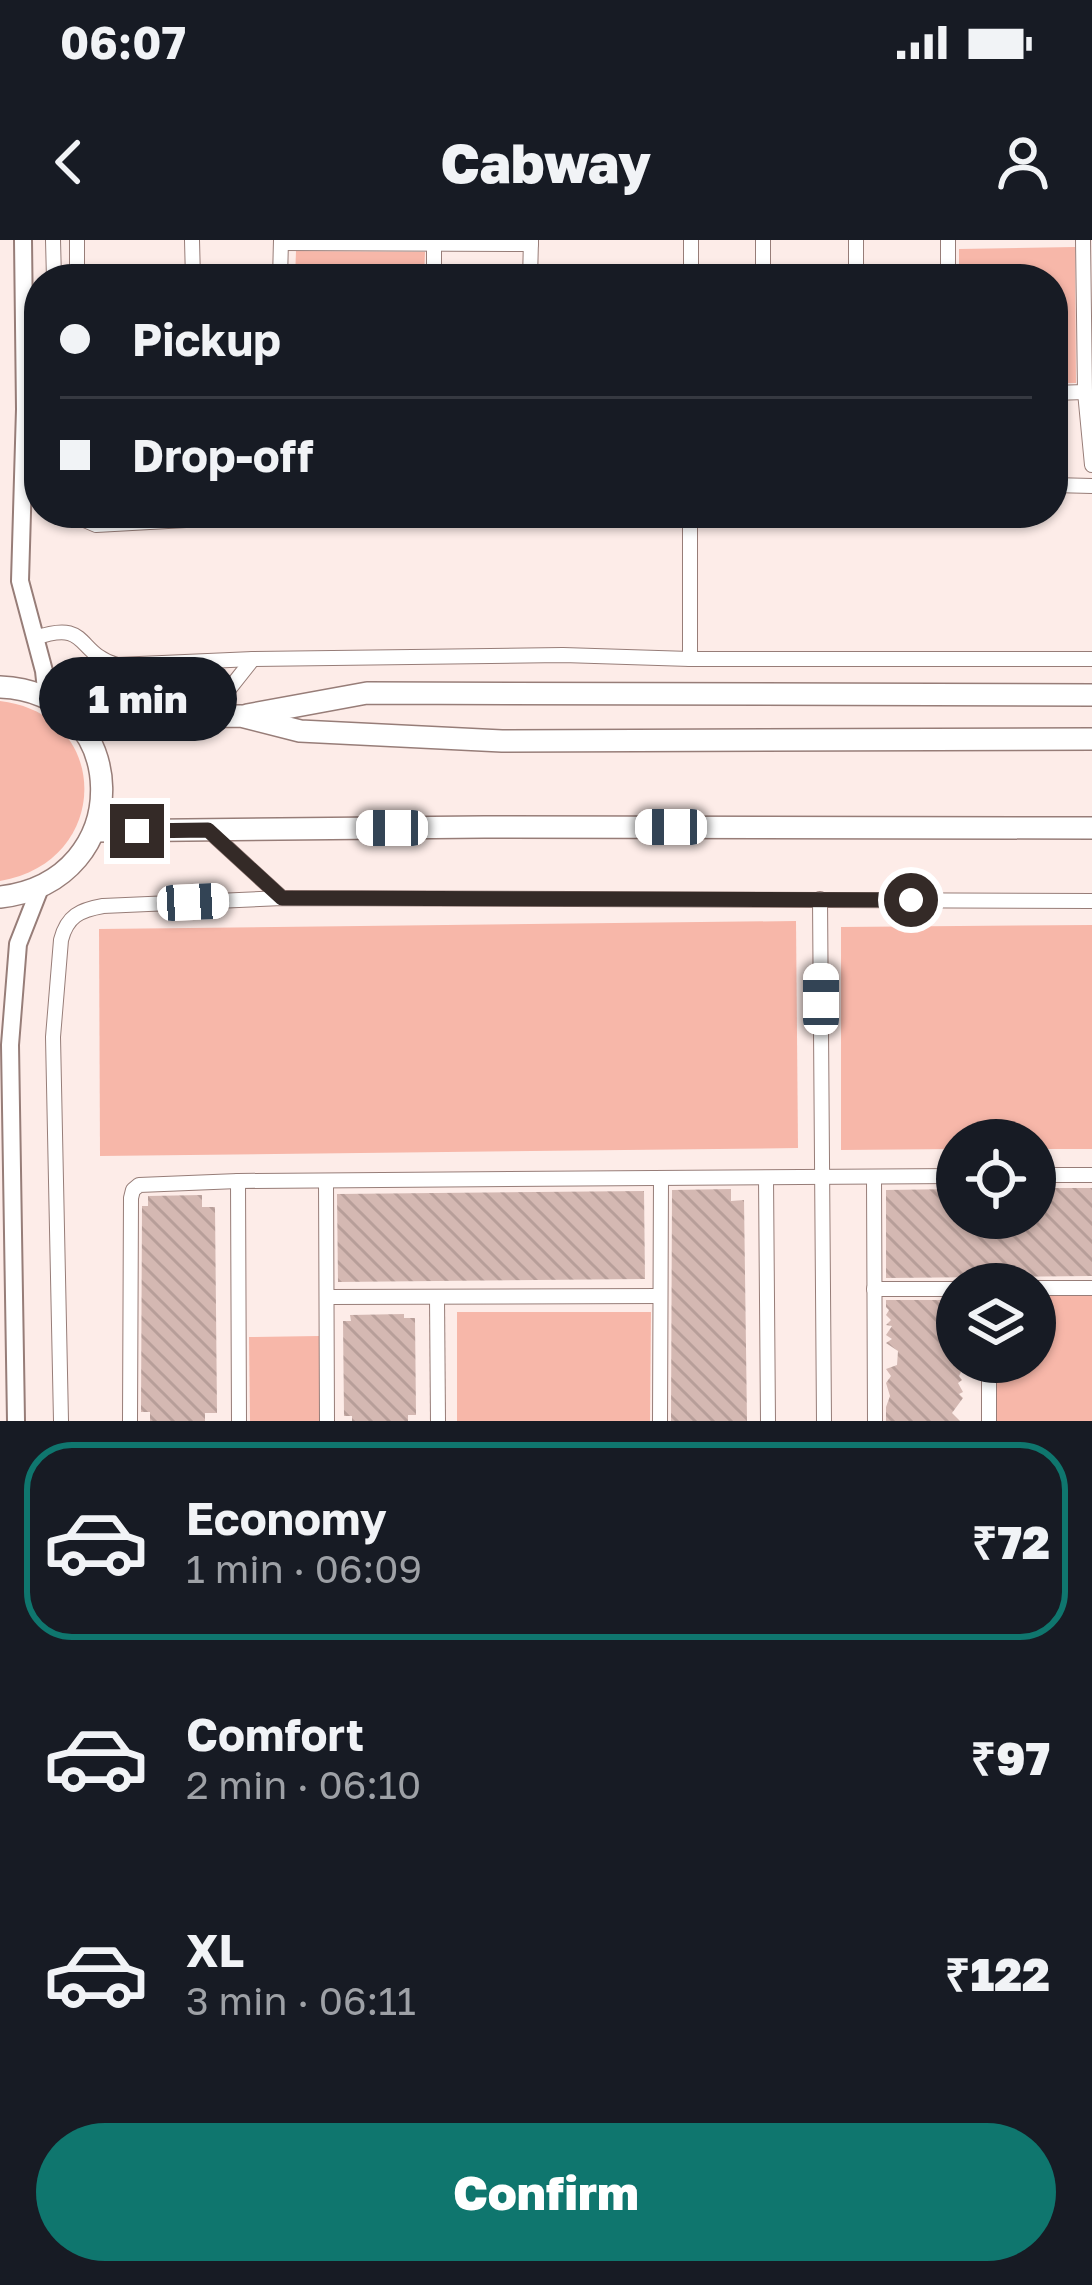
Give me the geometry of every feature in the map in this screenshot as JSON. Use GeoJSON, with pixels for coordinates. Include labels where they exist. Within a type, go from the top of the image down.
{"type":"FeatureCollection","features":[{"type":"Feature","properties":{"kind":"main road"},"geometry":{"type":"LineString","coordinates":[[0,687],[37,694],[74,718],[99,765],[102,805],[95,831],[81,855],[61,875],[40,888],[0,896]]}},
{"type":"Feature","properties":{"kind":"main road"},"geometry":{"type":"LineString","coordinates":[[74,718],[241,716],[367,693],[1092,695]]}},
{"type":"Feature","properties":{"kind":"main road"},"geometry":{"type":"LineString","coordinates":[[241,716],[300,731],[502,741],[1092,739]]}},
{"type":"Feature","properties":{"kind":"main road"},"geometry":{"type":"LineString","coordinates":[[95,831],[1092,828]]}},
{"type":"Feature","properties":{"kind":"street"},"geometry":{"type":"LineString","coordinates":[[23,240],[19,563],[47,699]]}},
{"type":"Feature","properties":{"kind":"street"},"geometry":{"type":"LineString","coordinates":[[1083,240],[1085,392],[1092,465]]}},
{"type":"Feature","properties":{"kind":"street"},"geometry":{"type":"LineString","coordinates":[[281,242],[531,242]]}},
{"type":"Feature","properties":{"kind":"street"},"geometry":{"type":"LineString","coordinates":[[434,245],[434,264]]}},
{"type":"Feature","properties":{"kind":"street"},"geometry":{"type":"LineString","coordinates":[[1068,393],[1085,392]]}},
{"type":"Feature","properties":{"kind":"street"},"geometry":{"type":"LineString","coordinates":[[690,528],[690,659]]}},
{"type":"Feature","properties":{"kind":"street"},"geometry":{"type":"LineString","coordinates":[[35,638],[66,631],[106,662],[117,664],[563,655],[1092,658]]}},
{"type":"Feature","properties":{"kind":"street"},"geometry":{"type":"LineString","coordinates":[[207,717],[253,659]]}},
{"type":"Feature","properties":{"kind":"street"},"geometry":{"type":"LineString","coordinates":[[208,830],[282,898]]}},
{"type":"Feature","properties":{"kind":"street"},"geometry":{"type":"LineString","coordinates":[[16,1421],[10,1045],[18,944],[40,888]]}},
{"type":"Feature","properties":{"kind":"street"},"geometry":{"type":"LineString","coordinates":[[61,1421],[53,1037],[61,940],[72,916],[104,906],[282,898],[1092,901]]}},
{"type":"Feature","properties":{"kind":"street"},"geometry":{"type":"LineString","coordinates":[[820,899],[824,1421]]}},
{"type":"Feature","properties":{"kind":"street"},"geometry":{"type":"LineString","coordinates":[[1056,1175],[1092,1174]]}},
{"type":"Feature","properties":{"kind":"street"},"geometry":{"type":"LineString","coordinates":[[130,1421],[133,1190],[147,1183],[936,1176]]}},
{"type":"Feature","properties":{"kind":"street"},"geometry":{"type":"LineString","coordinates":[[874,1177],[875,1421]]}},
{"type":"Feature","properties":{"kind":"street"},"geometry":{"type":"LineString","coordinates":[[766,1178],[768,1421]]}},
{"type":"Feature","properties":{"kind":"street"},"geometry":{"type":"LineString","coordinates":[[660,1421],[661,1179]]}},
{"type":"Feature","properties":{"kind":"street"},"geometry":{"type":"LineString","coordinates":[[326,1180],[328,1421]]}},
{"type":"Feature","properties":{"kind":"street"},"geometry":{"type":"LineString","coordinates":[[238,1181],[239,1421]]}},
{"type":"Feature","properties":{"kind":"street"},"geometry":{"type":"LineString","coordinates":[[1056,1288],[1092,1288]]}},
{"type":"Feature","properties":{"kind":"street"},"geometry":{"type":"LineString","coordinates":[[874,1289],[936,1289]]}},
{"type":"Feature","properties":{"kind":"street"},"geometry":{"type":"LineString","coordinates":[[327,1297],[660,1295]]}},
{"type":"Feature","properties":{"kind":"street"},"geometry":{"type":"LineString","coordinates":[[437,1297],[438,1421]]}},
{"type":"Feature","properties":{"kind":"street"},"geometry":{"type":"LineString","coordinates":[[989,1383],[989,1421]]}},
{"type":"Feature","properties":{"kind":"shaded area"},"geometry":{"type":"Polygon","coordinates":[[[1075,247],[1076,383],[1068,383],[1068,264],[959,264],[959,249],[1075,247]]]}},
{"type":"Feature","properties":{"kind":"shaded area"},"geometry":{"type":"Polygon","coordinates":[[[296,251],[425,252],[425,264],[296,264],[296,251]]]}},
{"type":"Feature","properties":{"kind":"shaded area"},"geometry":{"type":"Polygon","coordinates":[[[0,701],[37,712],[63,732],[79,759],[84,789],[79,819],[63,847],[37,868],[0,881],[0,701]]]}},
{"type":"Feature","properties":{"kind":"shaded area"},"geometry":{"type":"Polygon","coordinates":[[[796,921],[798,1148],[100,1156],[99,929],[796,921]]]}},
{"type":"Feature","properties":{"kind":"shaded area"},"geometry":{"type":"Polygon","coordinates":[[[1092,925],[1092,1149],[1056,1149],[1056,1119],[936,1119],[936,1149],[841,1150],[841,927],[1092,925]]]}},
{"type":"Feature","properties":{"kind":"shaded area"},"geometry":{"type":"Polygon","coordinates":[[[1056,1296],[1092,1296],[1092,1421],[995,1421],[996,1383],[1056,1383],[1056,1296]]]}},
{"type":"Feature","properties":{"kind":"shaded area"},"geometry":{"type":"Polygon","coordinates":[[[457,1312],[651,1312],[650,1421],[457,1421],[457,1312]]]}},
{"type":"Feature","properties":{"kind":"shaded area"},"geometry":{"type":"Polygon","coordinates":[[[319,1336],[319,1421],[250,1421],[249,1337],[319,1336]]]}},
{"type":"Feature","properties":{"kind":"building"},"geometry":{"type":"Polygon","coordinates":[[[1056,1188],[1092,1188],[1092,1276],[1056,1276],[1056,1263],[936,1263],[936,1278],[886,1278],[886,1190],[936,1189],[936,1239],[1056,1239],[1056,1188]]]}},
{"type":"Feature","properties":{"kind":"building"},"geometry":{"type":"Polygon","coordinates":[[[731,1189],[731,1201],[744,1200],[747,1421],[671,1421],[672,1190],[731,1189]]]}},
{"type":"Feature","properties":{"kind":"building"},"geometry":{"type":"Polygon","coordinates":[[[644,1191],[645,1279],[338,1282],[337,1194],[644,1191]]]}},
{"type":"Feature","properties":{"kind":"building"},"geometry":{"type":"Polygon","coordinates":[[[202,1195],[202,1207],[215,1207],[217,1413],[205,1413],[205,1421],[150,1421],[150,1412],[141,1412],[142,1206],[148,1206],[148,1196],[202,1195]]]}},
{"type":"Feature","properties":{"kind":"building"},"geometry":{"type":"Polygon","coordinates":[[[886,1300],[936,1300],[936,1383],[958,1383],[963,1398],[952,1413],[960,1421],[886,1421],[890,1396],[886,1383],[891,1376],[886,1369],[897,1365],[898,1351],[886,1343],[892,1339],[886,1335],[892,1326],[886,1325],[891,1320],[886,1300]]]}},
{"type":"Feature","properties":{"kind":"building"},"geometry":{"type":"Polygon","coordinates":[[[404,1314],[404,1318],[415,1318],[416,1415],[408,1415],[408,1421],[352,1421],[352,1416],[344,1416],[343,1321],[351,1321],[350,1315],[404,1314]]]}},
{"type":"Feature","properties":{"kind":"route"},"geometry":{"type":"LineString","coordinates":[[137,831],[208,830],[282,898],[911,900]]}}]}
